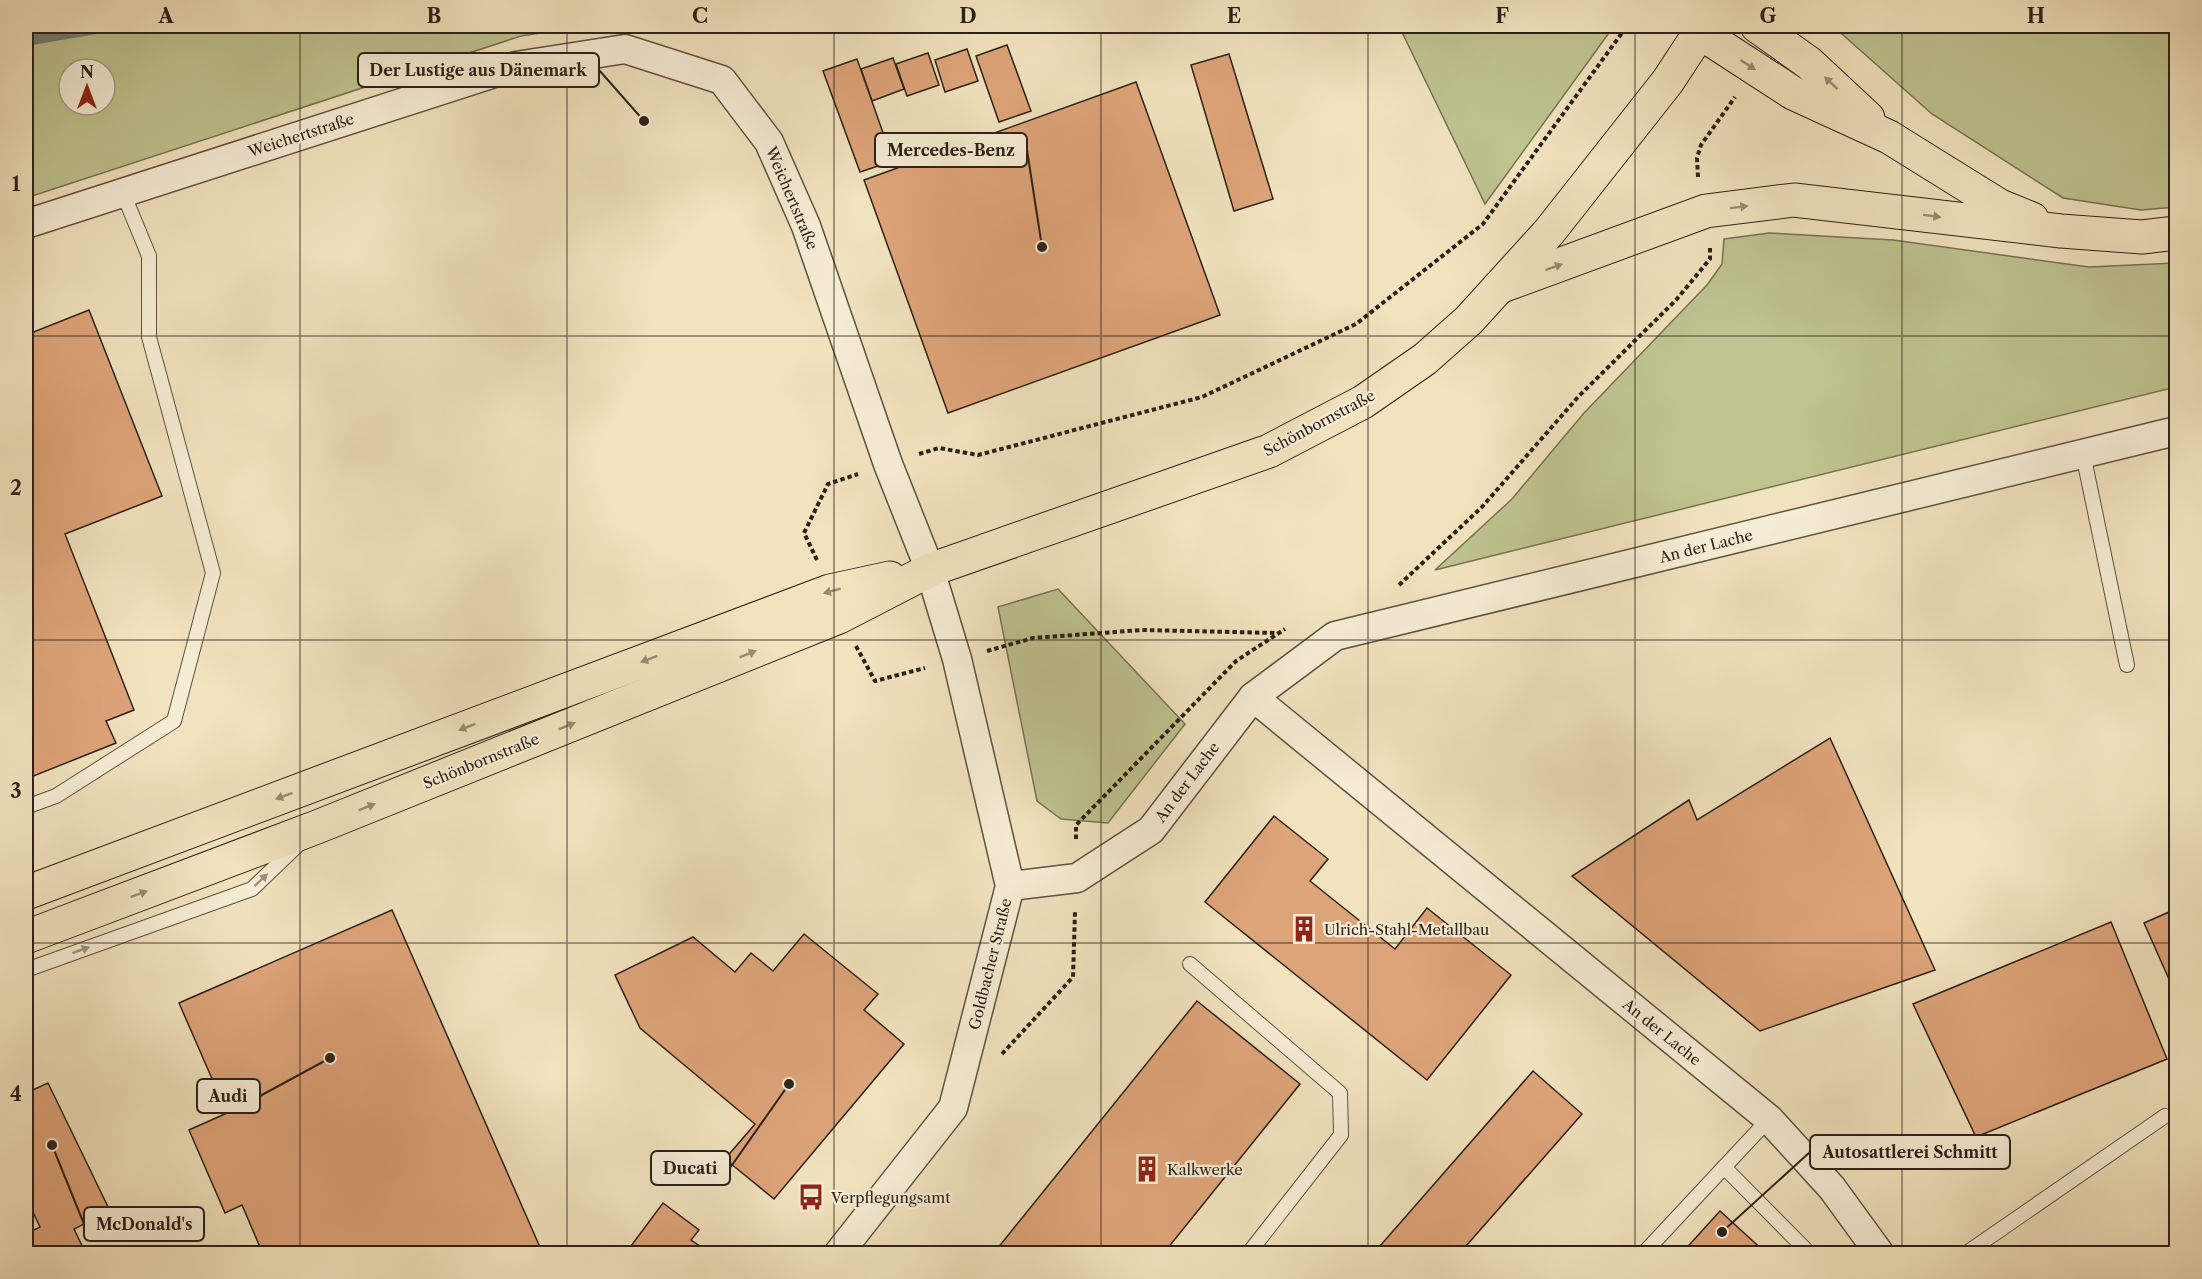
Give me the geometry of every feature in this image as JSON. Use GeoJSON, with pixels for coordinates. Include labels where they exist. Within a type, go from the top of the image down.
{"type":"FeatureCollection","features":[{"type":"Feature","properties":{"kind":"main road"},"geometry":{"type":"LineString","coordinates":[[1757,26],[1809,63],[1888,137]]}},
{"type":"Feature","properties":{"kind":"main road"},"geometry":{"type":"LineString","coordinates":[[1702,29],[1755,69],[1793,93],[1888,137],[2000,206],[2061,231]]}},
{"type":"Feature","properties":{"kind":"main road","name":"Schönbornstraße"},"geometry":{"type":"LineString","coordinates":[[26,893],[1269,451],[1363,402],[1407,371],[1469,320],[1549,232],[1654,99],[1702,29]]}},
{"type":"Feature","properties":{"kind":"main road"},"geometry":{"type":"LineString","coordinates":[[1499,287],[1706,211],[1794,201],[2061,231],[2142,237],[2176,233]]}},
{"type":"Feature","properties":{"kind":"main road","name":"Schönbornstraße"},"geometry":{"type":"LineString","coordinates":[[26,937],[317,827],[835,604]]}},
{"type":"Feature","properties":{"kind":"street","name":"Weichertstraße"},"geometry":{"type":"LineString","coordinates":[[26,224],[516,66],[625,49],[722,80],[769,142],[797,205],[888,464],[930,570]]}},
{"type":"Feature","properties":{"kind":"street","name":"An der Lache"},"geometry":{"type":"LineString","coordinates":[[1010,886],[1077,878],[1150,830],[1253,697],[1335,636],[2176,431]]}},
{"type":"Feature","properties":{"kind":"street","name":"Goldbacher Straße"},"geometry":{"type":"LineString","coordinates":[[838,1254],[953,1108],[1010,886],[957,659],[930,570]]}},
{"type":"Feature","properties":{"kind":"street","name":"An der Lache"},"geometry":{"type":"LineString","coordinates":[[1253,697],[1769,1119],[1832,1188],[1881,1254]]}},
{"type":"Feature","properties":{"kind":"lane"},"geometry":{"type":"LineString","coordinates":[[26,807],[56,796],[174,721],[213,573],[149,337],[149,256],[123,192]]}},
{"type":"Feature","properties":{"kind":"lane"},"geometry":{"type":"LineString","coordinates":[[2083,454],[2127,665]]}},
{"type":"Feature","properties":{"kind":"lane"},"geometry":{"type":"LineString","coordinates":[[26,970],[252,889],[317,827]]}},
{"type":"Feature","properties":{"kind":"lane"},"geometry":{"type":"LineString","coordinates":[[1190,964],[1340,1093],[1341,1135],[1248,1254]]}},
{"type":"Feature","properties":{"kind":"lane"},"geometry":{"type":"LineString","coordinates":[[1965,1254],[2164,1116]]}},
{"type":"Feature","properties":{"kind":"lane"},"geometry":{"type":"LineString","coordinates":[[1643,1254],[1769,1119]]}},
{"type":"Feature","properties":{"kind":"lane"},"geometry":{"type":"LineString","coordinates":[[1724,1167],[1810,1254]]}},
{"type":"Feature","properties":{"kind":"path"},"geometry":{"type":"LineString","coordinates":[[1276,633],[1142,630],[1033,638],[875,681],[835,604],[804,533],[828,484],[939,448],[978,455],[1202,397],[1356,324],[1483,224],[1627,26]]}},
{"type":"Feature","properties":{"kind":"path"},"geometry":{"type":"LineString","coordinates":[[1398,586],[1482,507],[1578,397],[1676,300],[1710,259],[1711,238],[1697,158],[1701,145],[1755,69]]}},
{"type":"Feature","properties":{"kind":"path"},"geometry":{"type":"LineString","coordinates":[[1001,1055],[1073,977],[1077,878],[1076,825],[1236,661],[1287,628]]}},
{"type":"Feature","properties":{"kind":"green space"},"geometry":{"type":"Polygon","coordinates":[[[26,26],[585,26],[521,36],[26,198],[26,26]]]}},
{"type":"Feature","properties":{"kind":"green space"},"geometry":{"type":"Polygon","coordinates":[[[1399,26],[1614,26],[1485,204],[1399,26]]]}},
{"type":"Feature","properties":{"kind":"green space"},"geometry":{"type":"Polygon","coordinates":[[[1833,26],[2176,26],[2176,207],[2141,210],[2063,198],[1932,114],[1833,26]]]}},
{"type":"Feature","properties":{"kind":"green space"},"geometry":{"type":"Polygon","coordinates":[[[1769,233],[1893,240],[2089,267],[2176,263],[2176,387],[1435,570],[1512,499],[1584,413],[1707,285],[1722,264],[1724,239],[1769,233]]]}},
{"type":"Feature","properties":{"kind":"green space"},"geometry":{"type":"Polygon","coordinates":[[[1058,589],[1185,724],[1108,823],[1061,819],[1037,801],[998,607],[1058,589]]]}},
{"type":"Feature","properties":{"kind":"building"},"geometry":{"type":"Polygon","coordinates":[[[1007,45],[1031,111],[999,122],[976,56],[1007,45]]]}},
{"type":"Feature","properties":{"kind":"building"},"geometry":{"type":"Polygon","coordinates":[[[967,49],[978,81],[945,92],[935,60],[967,49]]]}},
{"type":"Feature","properties":{"kind":"building"},"geometry":{"type":"Polygon","coordinates":[[[928,53],[939,85],[907,96],[896,64],[928,53]]]}},
{"type":"Feature","properties":{"kind":"building"},"geometry":{"type":"Polygon","coordinates":[[[1229,54],[1273,199],[1234,211],[1191,65],[1229,54]]]}},
{"type":"Feature","properties":{"kind":"building"},"geometry":{"type":"Polygon","coordinates":[[[893,58],[904,89],[872,101],[861,69],[893,58]]]}},
{"type":"Feature","properties":{"kind":"building"},"geometry":{"type":"Polygon","coordinates":[[[857,59],[893,161],[860,172],[823,71],[857,59]]]}},
{"type":"Feature","properties":{"kind":"building"},"geometry":{"type":"Polygon","coordinates":[[[1136,82],[1220,315],[948,413],[864,180],[1136,82]]]}},
{"type":"Feature","properties":{"kind":"building"},"geometry":{"type":"Polygon","coordinates":[[[89,310],[162,496],[65,534],[134,710],[106,721],[116,743],[26,779],[26,335],[89,310]]]}},
{"type":"Feature","properties":{"kind":"building"},"geometry":{"type":"Polygon","coordinates":[[[1830,738],[1935,970],[1760,1031],[1572,876],[1689,800],[1697,820],[1830,738]]]}},
{"type":"Feature","properties":{"kind":"building","name":"Ulrich-Stahl-Metallbau"},"geometry":{"type":"Polygon","coordinates":[[[1274,816],[1328,859],[1310,881],[1395,949],[1427,908],[1511,975],[1427,1080],[1205,902],[1274,816]]]}},
{"type":"Feature","properties":{"kind":"building"},"geometry":{"type":"Polygon","coordinates":[[[2176,909],[2176,995],[2144,923],[2176,909]]]}},
{"type":"Feature","properties":{"kind":"building"},"geometry":{"type":"Polygon","coordinates":[[[392,910],[543,1254],[263,1254],[242,1205],[225,1213],[189,1130],[227,1113],[179,1003],[392,910]]]}},
{"type":"Feature","properties":{"kind":"building"},"geometry":{"type":"Polygon","coordinates":[[[2111,922],[2167,1059],[1976,1137],[1913,1004],[2111,922]]]}},
{"type":"Feature","properties":{"kind":"building"},"geometry":{"type":"Polygon","coordinates":[[[804,934],[878,994],[864,1010],[904,1044],[774,1199],[725,1159],[755,1124],[640,1028],[615,975],[693,937],[735,972],[751,953],[773,971],[804,934]]]}},
{"type":"Feature","properties":{"kind":"building","name":"Kalkwerke"},"geometry":{"type":"Polygon","coordinates":[[[1197,1001],[1300,1084],[1163,1254],[993,1254],[1197,1001]]]}},
{"type":"Feature","properties":{"kind":"building"},"geometry":{"type":"Polygon","coordinates":[[[1533,1071],[1582,1114],[1459,1254],[1373,1254],[1533,1071]]]}},
{"type":"Feature","properties":{"kind":"building"},"geometry":{"type":"Polygon","coordinates":[[[48,1083],[110,1211],[74,1229],[86,1254],[26,1254],[26,1234],[40,1227],[26,1197],[26,1093],[48,1083]]]}},
{"type":"Feature","properties":{"kind":"building"},"geometry":{"type":"Polygon","coordinates":[[[663,1203],[699,1230],[691,1240],[707,1251],[705,1254],[625,1254],[663,1203]]]}},
{"type":"Feature","properties":{"kind":"building"},"geometry":{"type":"Polygon","coordinates":[[[1720,1211],[1767,1254],[1681,1254],[1720,1211]]]}},
{"type":"Feature","properties":{"kind":"waterway"},"geometry":{"type":"LineString","coordinates":[[26,41],[113,26]]}},
{"type":"Feature","properties":{"kind":"place","name":"Der Lustige aus Dänemark"},"geometry":{"type":"Point","coordinates":[644,121]}},
{"type":"Feature","properties":{"kind":"place","name":"Mercedes-Benz"},"geometry":{"type":"Point","coordinates":[1042,247]}},
{"type":"Feature","properties":{"kind":"place","name":"Ulrich-Stahl-Metallbau"},"geometry":{"type":"Point","coordinates":[1304,929]}},
{"type":"Feature","properties":{"kind":"place","name":"Audi"},"geometry":{"type":"Point","coordinates":[330,1058]}},
{"type":"Feature","properties":{"kind":"place","name":"Ducati"},"geometry":{"type":"Point","coordinates":[789,1084]}},
{"type":"Feature","properties":{"kind":"place","name":"McDonald's"},"geometry":{"type":"Point","coordinates":[52,1145]}},
{"type":"Feature","properties":{"kind":"place","name":"Kalkwerke"},"geometry":{"type":"Point","coordinates":[1147,1169]}},
{"type":"Feature","properties":{"kind":"place","name":"Verpflegungsamt"},"geometry":{"type":"Point","coordinates":[811,1197]}},
{"type":"Feature","properties":{"kind":"place","name":"Autosattlerei Schmitt"},"geometry":{"type":"Point","coordinates":[1722,1232]}}]}
